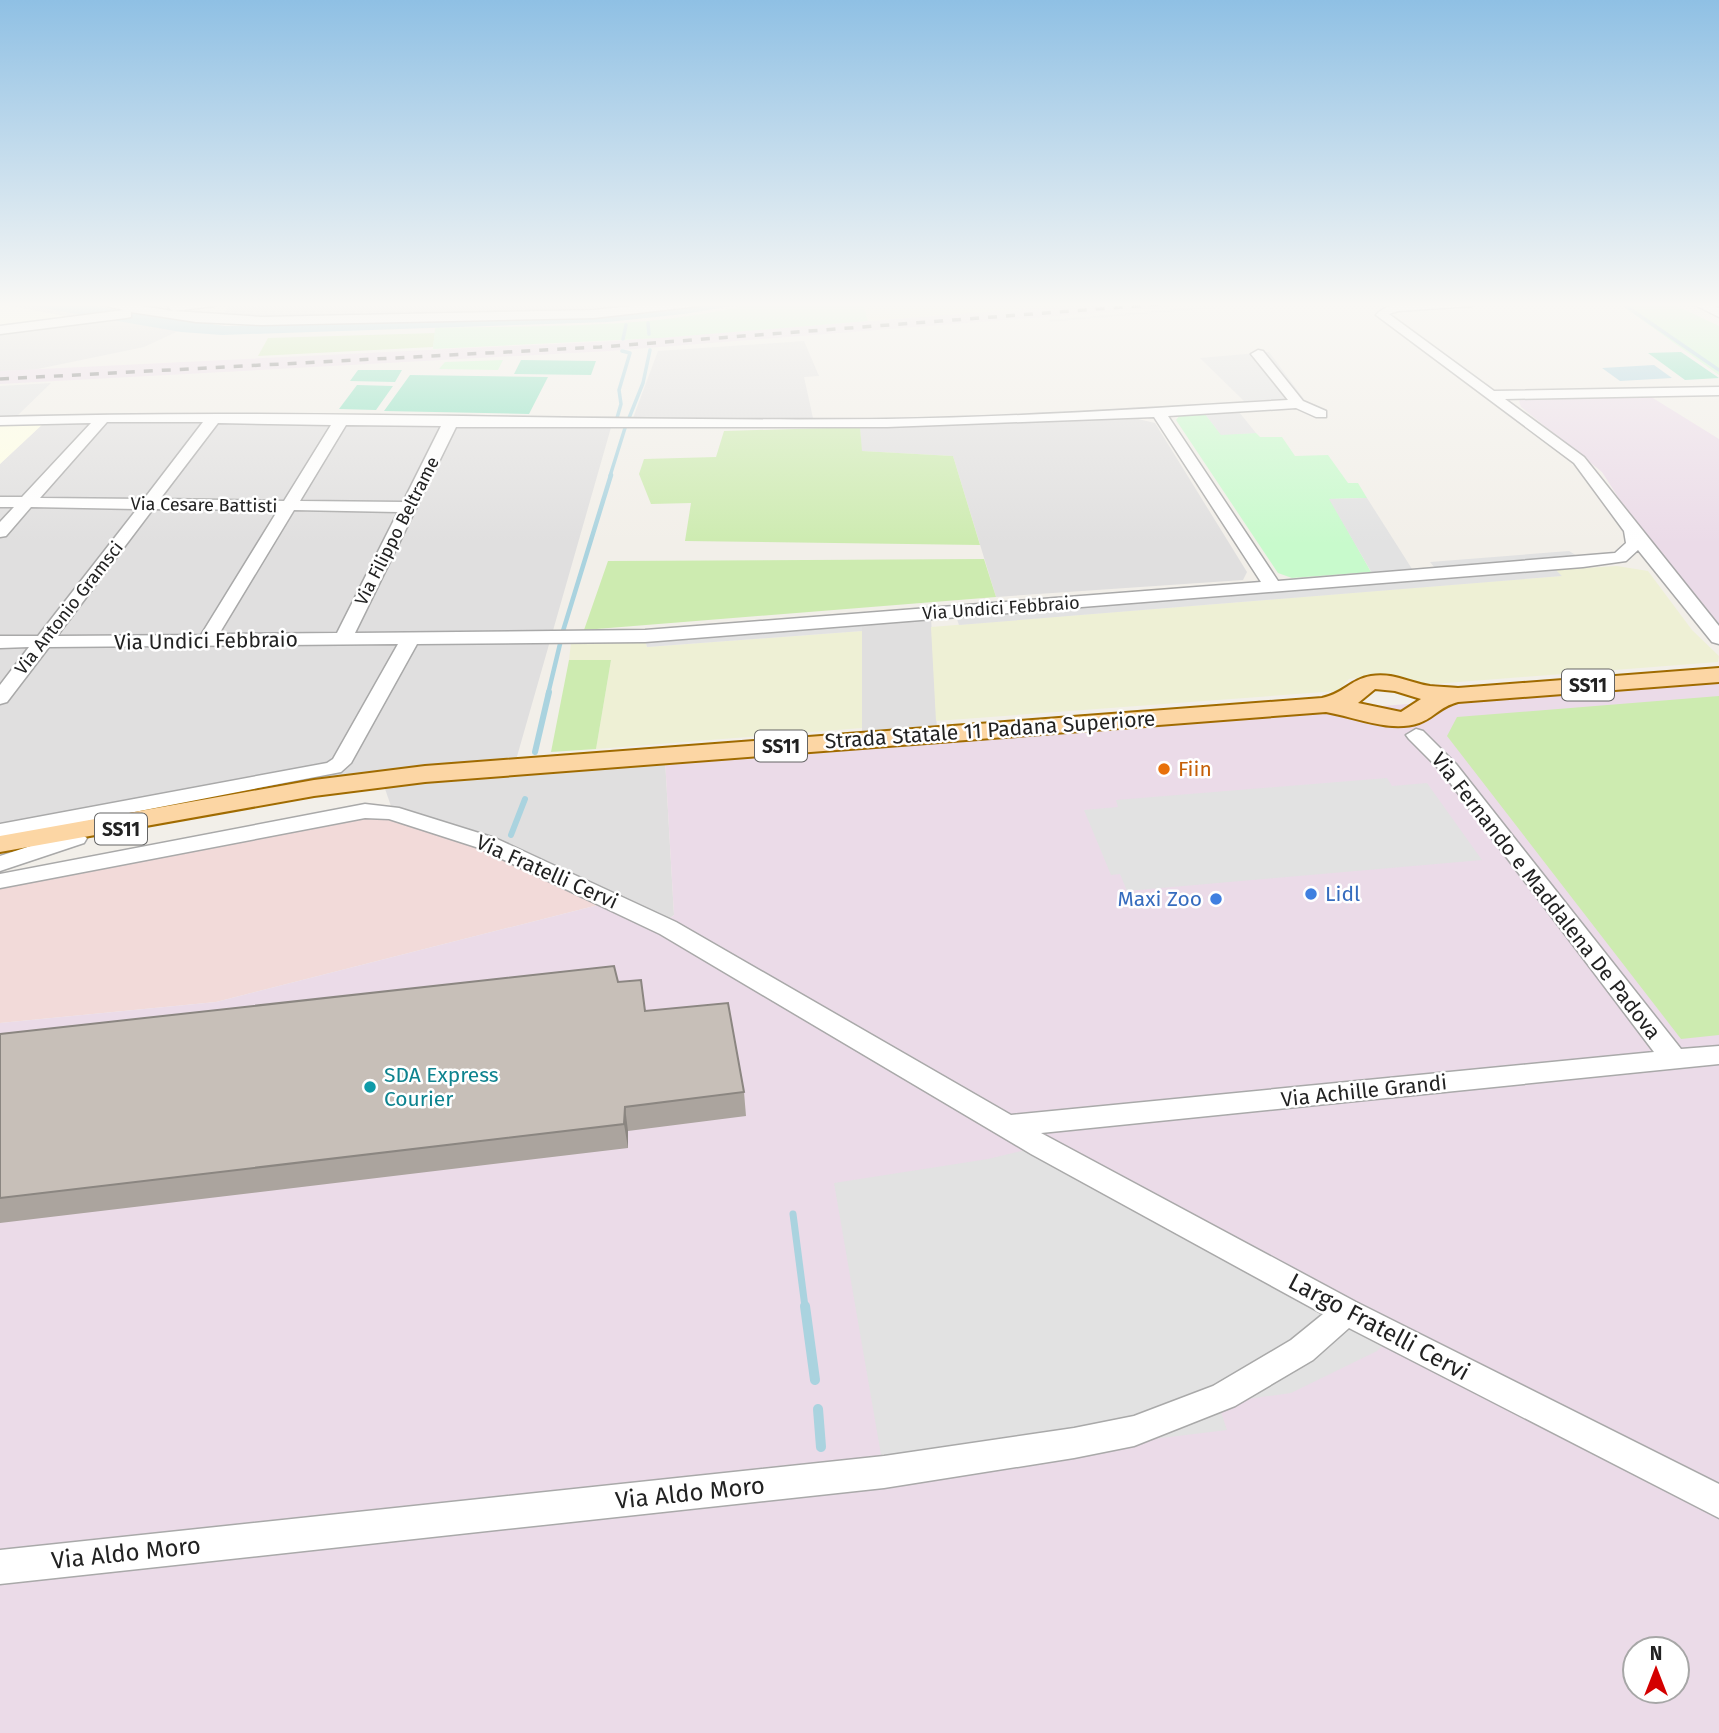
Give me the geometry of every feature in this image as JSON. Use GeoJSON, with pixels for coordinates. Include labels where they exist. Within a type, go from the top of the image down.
{"type":"FeatureCollection","features":[{"type":"Feature","properties":{"kind":"main road","name":"SS11"},"geometry":{"type":"LineString","coordinates":[[1413,714],[1458,695],[1719,675]]}},
{"type":"Feature","properties":{"kind":"main road","name":"Strada Statale 11 Padana Superiore"},"geometry":{"type":"LineString","coordinates":[[1360,703],[1361,686],[1374,682],[1391,682],[1413,714]]}},
{"type":"Feature","properties":{"kind":"main road","name":"Strada Statale 11 Padana Superiore"},"geometry":{"type":"LineString","coordinates":[[0,844],[335,785],[448,772],[1322,705],[1360,703],[1413,714]]}},
{"type":"Feature","properties":{"kind":"main road","name":"Strada Statale 11 Padana Superiore"},"geometry":{"type":"LineString","coordinates":[[0,852],[76,838],[240,801]]}},
{"type":"Feature","properties":{"kind":"street"},"geometry":{"type":"LineString","coordinates":[[1281,383],[1298,404]]}},
{"type":"Feature","properties":{"kind":"street"},"geometry":{"type":"LineString","coordinates":[[1474,383],[1581,462],[1632,531],[1719,638]]}},
{"type":"Feature","properties":{"kind":"street"},"geometry":{"type":"LineString","coordinates":[[1491,395],[1719,391]]}},
{"type":"Feature","properties":{"kind":"street"},"geometry":{"type":"LineString","coordinates":[[0,421],[215,417],[451,422],[900,423],[1298,404],[1321,414]]}},
{"type":"Feature","properties":{"kind":"street"},"geometry":{"type":"LineString","coordinates":[[1158,412],[1273,587]]}},
{"type":"Feature","properties":{"kind":"street"},"geometry":{"type":"LineString","coordinates":[[0,532],[104,417]]}},
{"type":"Feature","properties":{"kind":"street","name":"Via Antonio Gramsci"},"geometry":{"type":"LineString","coordinates":[[0,698],[215,417]]}},
{"type":"Feature","properties":{"kind":"street"},"geometry":{"type":"LineString","coordinates":[[206,640],[342,419]]}},
{"type":"Feature","properties":{"kind":"street","name":"Via Filippo Beltrame"},"geometry":{"type":"LineString","coordinates":[[342,639],[451,422]]}},
{"type":"Feature","properties":{"kind":"street","name":"Via Cesare Battisti"},"geometry":{"type":"LineString","coordinates":[[0,502],[408,508]]}},
{"type":"Feature","properties":{"kind":"street"},"geometry":{"type":"LineString","coordinates":[[1617,558],[1634,546],[1632,531]]}},
{"type":"Feature","properties":{"kind":"street","name":"Via Undici Febbraio"},"geometry":{"type":"LineString","coordinates":[[0,642],[672,634],[1617,558],[1640,560],[1663,569]]}},
{"type":"Feature","properties":{"kind":"street"},"geometry":{"type":"LineString","coordinates":[[0,831],[334,768],[341,763],[411,638]]}},
{"type":"Feature","properties":{"kind":"street","name":"Via Fernando e Maddalena De Padova"},"geometry":{"type":"LineString","coordinates":[[1413,714],[1457,778],[1674,1059]]}},
{"type":"Feature","properties":{"kind":"street","name":"Via Fratelli Cervi"},"geometry":{"type":"LineString","coordinates":[[0,881],[358,812],[391,813],[528,860],[668,928],[1041,1146]]}},
{"type":"Feature","properties":{"kind":"street"},"geometry":{"type":"LineString","coordinates":[[0,864],[76,838]]}},
{"type":"Feature","properties":{"kind":"street","name":"Via Achille Grandi"},"geometry":{"type":"LineString","coordinates":[[1008,1126],[1719,1055]]}},
{"type":"Feature","properties":{"kind":"street","name":"Largo Fratelli Cervi"},"geometry":{"type":"LineString","coordinates":[[1041,1146],[1345,1311],[1719,1502]]}},
{"type":"Feature","properties":{"kind":"street","name":"Via Aldo Moro"},"geometry":{"type":"LineString","coordinates":[[0,1567],[884,1472],[1074,1443],[1134,1431],[1224,1396],[1302,1350],[1329,1331],[1345,1311]]}},
{"type":"Feature","properties":{"kind":"shaded area"},"geometry":{"type":"Polygon","coordinates":[[[51,383],[16,417],[0,418],[0,386],[51,383]]]}},
{"type":"Feature","properties":{"kind":"shaded area"},"geometry":{"type":"Polygon","coordinates":[[[646,383],[805,383],[813,418],[633,418],[646,383]]]}},
{"type":"Feature","properties":{"kind":"shaded area"},"geometry":{"type":"Polygon","coordinates":[[[1225,383],[1292,383],[1304,399],[1246,403],[1225,383]]]}},
{"type":"Feature","properties":{"kind":"shaded area"},"geometry":{"type":"Polygon","coordinates":[[[1648,395],[1719,439],[1719,628],[1644,538],[1602,472],[1521,407],[1519,401],[1524,397],[1648,395]]]}},
{"type":"Feature","properties":{"kind":"shaded area"},"geometry":{"type":"Polygon","coordinates":[[[1239,412],[1256,433],[1221,435],[1205,414],[1239,412]]]}},
{"type":"Feature","properties":{"kind":"shaded area"},"geometry":{"type":"Polygon","coordinates":[[[48,419],[612,424],[514,767],[425,774],[0,844],[0,464],[48,419]]]}},
{"type":"Feature","properties":{"kind":"shaded area"},"geometry":{"type":"Polygon","coordinates":[[[1138,419],[1155,423],[1247,572],[1243,580],[996,597],[953,456],[861,451],[860,427],[1138,419]]]}},
{"type":"Feature","properties":{"kind":"shaded area"},"geometry":{"type":"Polygon","coordinates":[[[45,422],[0,464],[0,424],[45,422]]]}},
{"type":"Feature","properties":{"kind":"shaded area"},"geometry":{"type":"Polygon","coordinates":[[[1367,498],[1414,572],[1373,575],[1329,499],[1367,498]]]}},
{"type":"Feature","properties":{"kind":"shaded area"},"geometry":{"type":"Polygon","coordinates":[[[1569,551],[1579,557],[1435,568],[1430,562],[1569,551]]]}},
{"type":"Feature","properties":{"kind":"shaded area"},"geometry":{"type":"Polygon","coordinates":[[[1617,566],[1648,571],[1692,630],[1719,656],[1718,662],[1421,685],[1396,677],[1372,676],[1349,679],[1338,691],[936,721],[931,627],[1561,576],[1556,570],[1617,566]]]}},
{"type":"Feature","properties":{"kind":"shaded area"},"geometry":{"type":"Polygon","coordinates":[[[1556,570],[1562,576],[959,625],[956,616],[1556,570]]]}},
{"type":"Feature","properties":{"kind":"shaded area"},"geometry":{"type":"Polygon","coordinates":[[[931,617],[937,730],[862,736],[862,623],[931,617]]]}},
{"type":"Feature","properties":{"kind":"shaded area"},"geometry":{"type":"Polygon","coordinates":[[[862,623],[862,631],[647,647],[645,639],[862,623]]]}},
{"type":"Feature","properties":{"kind":"shaded area"},"geometry":{"type":"Polygon","coordinates":[[[862,631],[862,728],[596,749],[611,660],[569,660],[571,643],[645,639],[647,647],[862,631]]]}},
{"type":"Feature","properties":{"kind":"shaded area"},"geometry":{"type":"Polygon","coordinates":[[[1719,681],[1719,1733],[0,1733],[0,1023],[216,1002],[606,903],[658,928],[674,915],[665,759],[1719,681]]]}},
{"type":"Feature","properties":{"kind":"shaded area"},"geometry":{"type":"Polygon","coordinates":[[[665,759],[674,915],[665,922],[393,812],[383,783],[665,759]]]}},
{"type":"Feature","properties":{"kind":"shaded area"},"geometry":{"type":"Polygon","coordinates":[[[1387,778],[1392,786],[1427,783],[1482,860],[1127,891],[1120,874],[1111,875],[1084,810],[1118,807],[1116,800],[1387,778]]]}},
{"type":"Feature","properties":{"kind":"shaded area"},"geometry":{"type":"Polygon","coordinates":[[[377,813],[484,845],[606,903],[216,1002],[0,1023],[0,885],[377,813]]]}},
{"type":"Feature","properties":{"kind":"shaded area"},"geometry":{"type":"Polygon","coordinates":[[[1041,1146],[1393,1336],[1377,1351],[1291,1393],[1218,1403],[1227,1430],[884,1472],[834,1183],[988,1159],[1041,1146]]]}},
{"type":"Feature","properties":{"kind":"green space"},"geometry":{"type":"Polygon","coordinates":[[[404,383],[545,383],[529,414],[384,411],[404,383]]]}},
{"type":"Feature","properties":{"kind":"green space"},"geometry":{"type":"Polygon","coordinates":[[[357,385],[393,386],[376,410],[339,409],[357,385]]]}},
{"type":"Feature","properties":{"kind":"green space"},"geometry":{"type":"Polygon","coordinates":[[[1205,414],[1221,434],[1256,433],[1260,437],[1282,437],[1295,456],[1328,455],[1348,483],[1358,483],[1367,498],[1330,499],[1371,572],[1292,578],[1278,573],[1176,420],[1180,415],[1205,414]]]}},
{"type":"Feature","properties":{"kind":"green space"},"geometry":{"type":"Polygon","coordinates":[[[860,427],[862,451],[953,456],[980,545],[685,541],[691,503],[651,504],[639,474],[644,459],[716,457],[724,431],[860,427]]]}},
{"type":"Feature","properties":{"kind":"green space"},"geometry":{"type":"Polygon","coordinates":[[[984,559],[996,597],[584,630],[608,561],[984,559]]]}},
{"type":"Feature","properties":{"kind":"green space"},"geometry":{"type":"Polygon","coordinates":[[[569,660],[611,660],[596,749],[551,752],[569,660]]]}},
{"type":"Feature","properties":{"kind":"green space"},"geometry":{"type":"Polygon","coordinates":[[[1719,696],[1719,1035],[1681,1039],[1447,736],[1457,717],[1719,696]]]}},
{"type":"Feature","properties":{"kind":"building","name":"SDA Express Courier"},"geometry":{"type":"Polygon","coordinates":[[[614,966],[618,982],[641,980],[645,1011],[728,1003],[744,1092],[625,1107],[624,1124],[0,1198],[0,1034],[614,966]]]}},
{"type":"Feature","properties":{"kind":"waterway"},"geometry":{"type":"LineString","coordinates":[[617,418],[621,404],[621,383]]}},
{"type":"Feature","properties":{"kind":"waterway"},"geometry":{"type":"LineString","coordinates":[[629,418],[643,383]]}},
{"type":"Feature","properties":{"kind":"waterway"},"geometry":{"type":"LineString","coordinates":[[610,476],[625,428]]}},
{"type":"Feature","properties":{"kind":"waterway"},"geometry":{"type":"LineString","coordinates":[[563,631],[611,475]]}},
{"type":"Feature","properties":{"kind":"waterway"},"geometry":{"type":"LineString","coordinates":[[548,694],[560,644]]}},
{"type":"Feature","properties":{"kind":"waterway"},"geometry":{"type":"LineString","coordinates":[[535,752],[549,692]]}},
{"type":"Feature","properties":{"kind":"waterway"},"geometry":{"type":"LineString","coordinates":[[511,835],[525,799]]}},
{"type":"Feature","properties":{"kind":"waterway"},"geometry":{"type":"LineString","coordinates":[[793,1214],[805,1307]]}},
{"type":"Feature","properties":{"kind":"waterway"},"geometry":{"type":"LineString","coordinates":[[805,1306],[815,1380]]}},
{"type":"Feature","properties":{"kind":"waterway"},"geometry":{"type":"LineString","coordinates":[[818,1409],[821,1447]]}},
{"type":"Feature","properties":{"kind":"place","name":"Fiin"},"geometry":{"type":"Point","coordinates":[1164,769]}},
{"type":"Feature","properties":{"kind":"place","name":"Lidl"},"geometry":{"type":"Point","coordinates":[1311,894]}},
{"type":"Feature","properties":{"kind":"place","name":"Maxi Zoo"},"geometry":{"type":"Point","coordinates":[1216,899]}},
{"type":"Feature","properties":{"kind":"place","name":"SDA Express Courier"},"geometry":{"type":"Point","coordinates":[370,1087]}}]}
